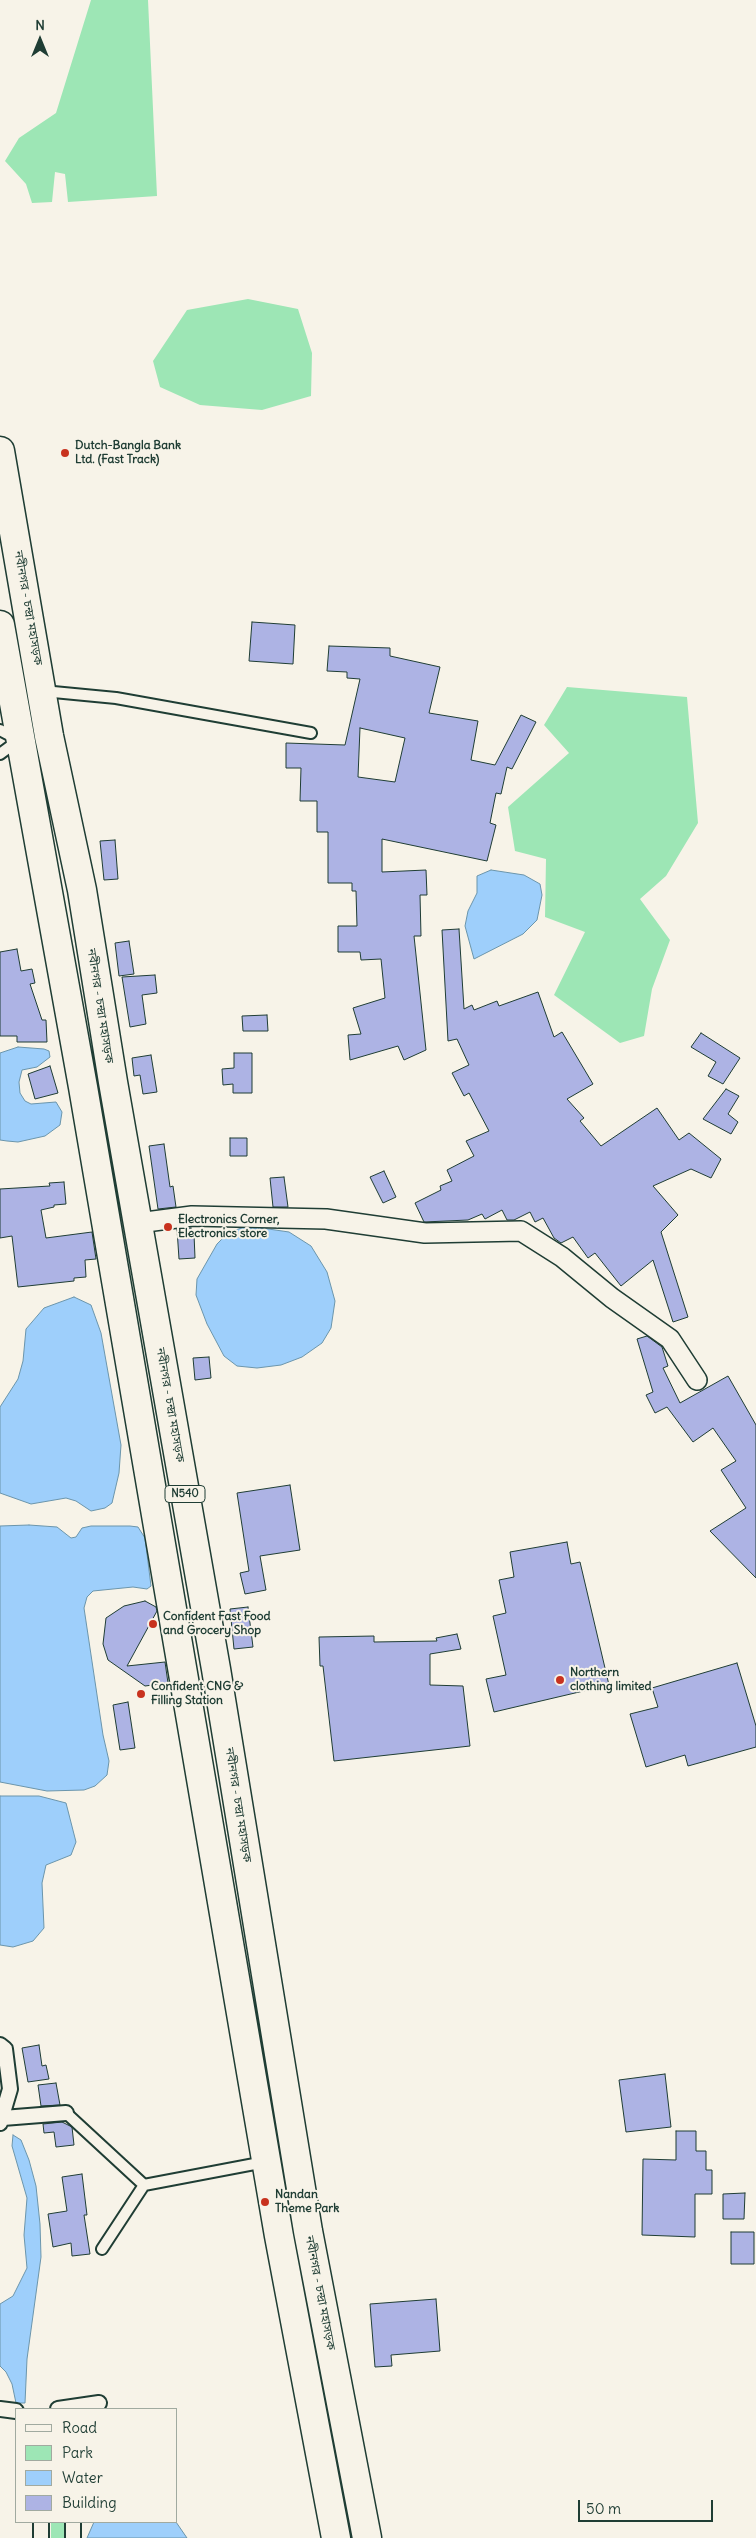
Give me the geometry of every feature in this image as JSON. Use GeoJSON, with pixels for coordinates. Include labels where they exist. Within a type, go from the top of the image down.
{"type":"FeatureCollection","features":[{"type":"Feature","properties":{"kind":"highway","name":"নবীনগর - চন্দ্রা মহাসড়ক"},"geometry":{"type":"LineString","coordinates":[[0,451],[49,736],[82,890],[216,1669],[308,2231],[367,2538]]}},
{"type":"Feature","properties":{"kind":"highway","name":"N540"},"geometry":{"type":"LineString","coordinates":[[0,625],[6,741],[85,1097],[266,2161],[336,2538]]}},
{"type":"Feature","properties":{"kind":"highway"},"geometry":{"type":"LineString","coordinates":[[266,2161],[296,2157]]}},
{"type":"Feature","properties":{"kind":"street"},"geometry":{"type":"LineString","coordinates":[[138,1223],[192,1216],[326,1220],[425,1233],[521,1231],[562,1257],[612,1298],[670,1339],[697,1380]]}},
{"type":"Feature","properties":{"kind":"street"},"geometry":{"type":"LineString","coordinates":[[0,2045],[5,2049],[10,2089],[1,2121],[66,2114]]}},
{"type":"Feature","properties":{"kind":"street"},"geometry":{"type":"LineString","coordinates":[[65,2408],[99,2403]]}},
{"type":"Feature","properties":{"kind":"street"},"geometry":{"type":"LineString","coordinates":[[0,2409],[15,2410]]}},
{"type":"Feature","properties":{"kind":"street"},"geometry":{"type":"LineString","coordinates":[[73,2523],[73,2538]]}},
{"type":"Feature","properties":{"kind":"lane"},"geometry":{"type":"LineString","coordinates":[[42,691],[116,698],[311,733]]}},
{"type":"Feature","properties":{"kind":"lane"},"geometry":{"type":"LineString","coordinates":[[66,2114],[144,2185]]}},
{"type":"Feature","properties":{"kind":"lane"},"geometry":{"type":"LineString","coordinates":[[102,2249],[144,2185],[266,2161]]}},
{"type":"Feature","properties":{"kind":"green space"},"geometry":{"type":"Polygon","coordinates":[[[91,0],[148,0],[157,196],[68,202],[65,174],[55,172],[52,202],[32,203],[26,184],[5,161],[19,138],[56,113],[91,0]]]}},
{"type":"Feature","properties":{"kind":"green space"},"geometry":{"type":"Polygon","coordinates":[[[248,299],[298,309],[312,353],[311,396],[262,410],[200,405],[160,387],[153,361],[187,310],[248,299]]]}},
{"type":"Feature","properties":{"kind":"green space"},"geometry":{"type":"Polygon","coordinates":[[[567,687],[687,697],[698,823],[666,876],[640,899],[670,940],[652,989],[644,1036],[620,1043],[554,995],[585,932],[545,917],[546,859],[515,851],[508,807],[569,753],[544,725],[567,687]]]}},
{"type":"Feature","properties":{"kind":"green space"},"geometry":{"type":"Polygon","coordinates":[[[51,2523],[70,2523],[70,2538],[51,2538],[51,2523]]]}},
{"type":"Feature","properties":{"kind":"water"},"geometry":{"type":"Polygon","coordinates":[[[491,870],[524,875],[540,884],[542,895],[537,920],[523,934],[474,959],[465,926],[468,911],[477,893],[477,876],[491,870]]]}},
{"type":"Feature","properties":{"kind":"water"},"geometry":{"type":"Polygon","coordinates":[[[18,1047],[44,1049],[49,1051],[50,1057],[37,1067],[22,1070],[19,1082],[20,1093],[25,1101],[31,1104],[56,1102],[62,1112],[60,1125],[45,1136],[18,1142],[0,1140],[0,1053],[18,1047]]]}},
{"type":"Feature","properties":{"kind":"water"},"geometry":{"type":"Polygon","coordinates":[[[248,1226],[289,1232],[311,1246],[327,1272],[335,1301],[331,1328],[322,1343],[302,1357],[281,1365],[257,1368],[237,1366],[224,1356],[207,1324],[196,1295],[197,1279],[217,1244],[229,1232],[248,1226]]]}},
{"type":"Feature","properties":{"kind":"water"},"geometry":{"type":"Polygon","coordinates":[[[74,1297],[91,1305],[101,1333],[121,1445],[119,1473],[112,1503],[105,1508],[91,1511],[76,1501],[66,1498],[31,1504],[0,1493],[0,1407],[18,1379],[23,1361],[26,1329],[44,1308],[74,1297]]]}},
{"type":"Feature","properties":{"kind":"water"},"geometry":{"type":"Polygon","coordinates":[[[29,1525],[57,1527],[71,1538],[76,1537],[82,1528],[91,1526],[130,1526],[138,1527],[145,1538],[151,1586],[147,1589],[133,1587],[93,1591],[87,1597],[84,1608],[103,1735],[109,1761],[107,1775],[95,1786],[84,1790],[47,1791],[0,1782],[0,1526],[29,1525]]]}},
{"type":"Feature","properties":{"kind":"water"},"geometry":{"type":"Polygon","coordinates":[[[0,1796],[39,1796],[66,1803],[76,1842],[71,1855],[46,1865],[42,1883],[44,1928],[33,1941],[13,1947],[0,1945],[0,1796]]]}},
{"type":"Feature","properties":{"kind":"water"},"geometry":{"type":"Polygon","coordinates":[[[13,2135],[21,2140],[29,2160],[36,2186],[40,2224],[41,2257],[27,2359],[25,2403],[16,2403],[12,2384],[6,2372],[0,2366],[0,2304],[13,2296],[27,2268],[24,2235],[27,2198],[12,2146],[13,2135]]]}},
{"type":"Feature","properties":{"kind":"water"},"geometry":{"type":"Polygon","coordinates":[[[94,2523],[177,2523],[187,2538],[87,2538],[94,2523]]]}},
{"type":"Feature","properties":{"kind":"building"},"geometry":{"type":"Polygon","coordinates":[[[252,622],[295,625],[293,664],[249,661],[252,622]]]}},
{"type":"Feature","properties":{"kind":"building"},"geometry":{"type":"Polygon","coordinates":[[[329,646],[390,648],[390,656],[440,667],[429,713],[478,721],[471,760],[495,765],[521,715],[536,722],[512,769],[507,767],[501,794],[496,793],[490,823],[496,825],[487,861],[382,839],[382,872],[426,870],[427,895],[420,895],[421,936],[414,936],[426,1050],[404,1060],[398,1046],[350,1060],[348,1035],[361,1034],[353,1008],[385,998],[381,959],[361,960],[360,952],[338,952],[338,926],[357,926],[356,891],[352,891],[352,883],[328,883],[328,832],[317,832],[317,801],[300,801],[301,768],[286,768],[286,743],[345,745],[360,679],[347,678],[347,672],[327,671],[329,646]],[[360,728],[358,777],[395,782],[405,738],[360,728]]]}},
{"type":"Feature","properties":{"kind":"building"},"geometry":{"type":"Polygon","coordinates":[[[115,840],[118,879],[104,880],[100,841],[115,840]]]}},
{"type":"Feature","properties":{"kind":"building"},"geometry":{"type":"Polygon","coordinates":[[[459,929],[464,1009],[472,1005],[474,1010],[497,1001],[499,1006],[538,992],[554,1037],[562,1032],[593,1084],[567,1099],[584,1118],[580,1121],[601,1146],[657,1108],[679,1140],[689,1133],[721,1159],[711,1178],[691,1169],[653,1186],[678,1215],[661,1232],[688,1317],[673,1322],[653,1260],[621,1286],[595,1253],[588,1258],[573,1237],[561,1243],[554,1238],[543,1218],[535,1222],[530,1212],[514,1220],[507,1220],[502,1210],[485,1219],[482,1214],[468,1220],[424,1222],[415,1203],[441,1190],[440,1186],[452,1181],[447,1170],[474,1156],[466,1141],[489,1131],[469,1093],[464,1096],[452,1073],[469,1065],[457,1039],[448,1041],[442,930],[459,929]]]}},
{"type":"Feature","properties":{"kind":"building"},"geometry":{"type":"Polygon","coordinates":[[[129,941],[134,974],[119,976],[115,943],[129,941]]]}},
{"type":"Feature","properties":{"kind":"building"},"geometry":{"type":"Polygon","coordinates":[[[17,949],[21,971],[32,969],[35,983],[30,984],[42,1020],[46,1020],[47,1042],[17,1042],[17,1036],[0,1036],[0,952],[17,949]]]}},
{"type":"Feature","properties":{"kind":"building"},"geometry":{"type":"Polygon","coordinates":[[[155,975],[157,993],[142,995],[146,1024],[130,1027],[122,977],[155,975]]]}},
{"type":"Feature","properties":{"kind":"building"},"geometry":{"type":"Polygon","coordinates":[[[267,1015],[268,1031],[243,1031],[242,1016],[267,1015]]]}},
{"type":"Feature","properties":{"kind":"building"},"geometry":{"type":"Polygon","coordinates":[[[701,1033],[740,1058],[723,1084],[708,1076],[716,1062],[691,1047],[701,1033]]]}},
{"type":"Feature","properties":{"kind":"building"},"geometry":{"type":"Polygon","coordinates":[[[234,1053],[252,1053],[252,1093],[233,1093],[233,1084],[223,1085],[222,1069],[234,1068],[234,1053]]]}},
{"type":"Feature","properties":{"kind":"building"},"geometry":{"type":"Polygon","coordinates":[[[151,1055],[157,1092],[143,1094],[140,1075],[134,1076],[132,1058],[151,1055]]]}},
{"type":"Feature","properties":{"kind":"building"},"geometry":{"type":"Polygon","coordinates":[[[50,1066],[58,1093],[35,1099],[28,1074],[50,1066]]]}},
{"type":"Feature","properties":{"kind":"building"},"geometry":{"type":"Polygon","coordinates":[[[726,1089],[739,1096],[728,1114],[738,1122],[731,1134],[703,1119],[726,1089]]]}},
{"type":"Feature","properties":{"kind":"building"},"geometry":{"type":"Polygon","coordinates":[[[230,1138],[247,1138],[247,1156],[230,1156],[230,1138]]]}},
{"type":"Feature","properties":{"kind":"building"},"geometry":{"type":"Polygon","coordinates":[[[164,1144],[170,1187],[173,1186],[176,1207],[158,1209],[149,1146],[164,1144]]]}},
{"type":"Feature","properties":{"kind":"building"},"geometry":{"type":"Polygon","coordinates":[[[384,1171],[396,1197],[383,1203],[370,1177],[384,1171]]]}},
{"type":"Feature","properties":{"kind":"building"},"geometry":{"type":"Polygon","coordinates":[[[284,1177],[288,1207],[273,1207],[270,1178],[284,1177]]]}},
{"type":"Feature","properties":{"kind":"building"},"geometry":{"type":"Polygon","coordinates":[[[64,1182],[66,1204],[54,1205],[54,1207],[41,1210],[46,1238],[92,1232],[96,1259],[85,1260],[86,1277],[74,1278],[74,1281],[18,1287],[12,1236],[0,1238],[0,1189],[50,1186],[49,1183],[64,1182]]]}},
{"type":"Feature","properties":{"kind":"building"},"geometry":{"type":"Polygon","coordinates":[[[191,1228],[191,1234],[194,1234],[195,1258],[179,1259],[177,1229],[191,1228]]]}},
{"type":"Feature","properties":{"kind":"building"},"geometry":{"type":"Polygon","coordinates":[[[647,1336],[662,1347],[668,1366],[663,1368],[680,1403],[728,1376],[756,1425],[756,1578],[710,1531],[746,1508],[721,1470],[736,1461],[713,1428],[693,1442],[667,1407],[655,1413],[646,1395],[653,1392],[637,1339],[647,1336]]]}},
{"type":"Feature","properties":{"kind":"building"},"geometry":{"type":"Polygon","coordinates":[[[209,1357],[211,1378],[195,1380],[193,1358],[209,1357]]]}},
{"type":"Feature","properties":{"kind":"building"},"geometry":{"type":"Polygon","coordinates":[[[290,1485],[300,1550],[260,1556],[266,1590],[245,1594],[240,1573],[249,1571],[237,1493],[290,1485]]]}},
{"type":"Feature","properties":{"kind":"building"},"geometry":{"type":"Polygon","coordinates":[[[567,1542],[571,1564],[580,1562],[609,1685],[494,1712],[486,1679],[506,1675],[493,1616],[506,1613],[499,1580],[514,1577],[510,1552],[567,1542]]]}},
{"type":"Feature","properties":{"kind":"building"},"geometry":{"type":"Polygon","coordinates":[[[145,1601],[156,1607],[157,1611],[127,1666],[165,1662],[168,1683],[145,1686],[108,1660],[103,1644],[106,1618],[124,1606],[145,1601]]]}},
{"type":"Feature","properties":{"kind":"building"},"geometry":{"type":"Polygon","coordinates":[[[248,1607],[253,1647],[234,1649],[230,1609],[248,1607]]]}},
{"type":"Feature","properties":{"kind":"building"},"geometry":{"type":"Polygon","coordinates":[[[457,1634],[461,1649],[430,1654],[430,1685],[463,1686],[470,1746],[334,1761],[323,1666],[320,1666],[319,1637],[374,1636],[374,1642],[437,1641],[436,1638],[457,1634]]]}},
{"type":"Feature","properties":{"kind":"building"},"geometry":{"type":"Polygon","coordinates":[[[737,1663],[756,1726],[756,1747],[688,1766],[685,1755],[646,1767],[630,1714],[658,1707],[652,1688],[737,1663]]]}},
{"type":"Feature","properties":{"kind":"building"},"geometry":{"type":"Polygon","coordinates":[[[128,1702],[135,1748],[120,1750],[113,1705],[128,1702]]]}},
{"type":"Feature","properties":{"kind":"building"},"geometry":{"type":"Polygon","coordinates":[[[39,2045],[42,2066],[46,2065],[49,2079],[28,2082],[22,2048],[39,2045]]]}},
{"type":"Feature","properties":{"kind":"building"},"geometry":{"type":"Polygon","coordinates":[[[665,2074],[671,2127],[626,2132],[619,2080],[665,2074]]]}},
{"type":"Feature","properties":{"kind":"building"},"geometry":{"type":"Polygon","coordinates":[[[56,2083],[60,2105],[41,2106],[38,2085],[56,2083]]]}},
{"type":"Feature","properties":{"kind":"building"},"geometry":{"type":"Polygon","coordinates":[[[62,2122],[72,2127],[74,2145],[56,2147],[54,2132],[44,2133],[43,2124],[62,2122]]]}},
{"type":"Feature","properties":{"kind":"building"},"geometry":{"type":"Polygon","coordinates":[[[676,2131],[696,2131],[696,2151],[706,2151],[706,2170],[712,2170],[712,2194],[695,2194],[695,2237],[642,2235],[643,2159],[676,2160],[676,2131]]]}},
{"type":"Feature","properties":{"kind":"building"},"geometry":{"type":"Polygon","coordinates":[[[82,2174],[87,2215],[84,2215],[90,2254],[72,2256],[71,2243],[53,2247],[48,2214],[67,2211],[62,2177],[82,2174]]]}},
{"type":"Feature","properties":{"kind":"building"},"geometry":{"type":"Polygon","coordinates":[[[745,2193],[744,2219],[723,2219],[723,2194],[745,2193]]]}},
{"type":"Feature","properties":{"kind":"building"},"geometry":{"type":"Polygon","coordinates":[[[731,2232],[754,2232],[754,2264],[731,2264],[731,2232]]]}},
{"type":"Feature","properties":{"kind":"building"},"geometry":{"type":"Polygon","coordinates":[[[436,2299],[440,2351],[391,2355],[392,2366],[375,2367],[370,2304],[436,2299]]]}},
{"type":"Feature","properties":{"kind":"place","name":"Dutch-Bangla Bank Ltd. (Fast Track)"},"geometry":{"type":"Point","coordinates":[65,453]}},
{"type":"Feature","properties":{"kind":"place","name":"Electronics Corner, Electronics store"},"geometry":{"type":"Point","coordinates":[168,1227]}},
{"type":"Feature","properties":{"kind":"place","name":"Confident Fast Food and Grocery Shop"},"geometry":{"type":"Point","coordinates":[153,1624]}},
{"type":"Feature","properties":{"kind":"place","name":"Northern clothing limited"},"geometry":{"type":"Point","coordinates":[560,1680]}},
{"type":"Feature","properties":{"kind":"place","name":"Confident CNG & Filling Station"},"geometry":{"type":"Point","coordinates":[141,1694]}},
{"type":"Feature","properties":{"kind":"place","name":"Nandan Theme Park"},"geometry":{"type":"Point","coordinates":[265,2202]}}]}
